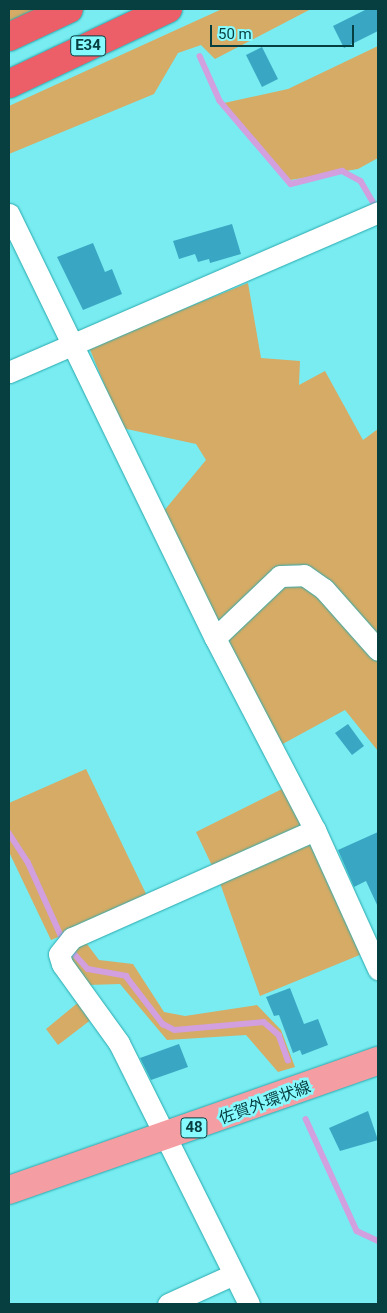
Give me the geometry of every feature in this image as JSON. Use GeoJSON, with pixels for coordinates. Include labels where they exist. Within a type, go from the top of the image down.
{"type":"FeatureCollection","features":[{"type":"Feature","properties":{"kind":"highway","name":"E34"},"geometry":{"type":"LineString","coordinates":[[9,37],[69,9]]}},
{"type":"Feature","properties":{"kind":"highway","name":"E34"},"geometry":{"type":"LineString","coordinates":[[9,84],[168,9]]}},
{"type":"Feature","properties":{"kind":"main road","name":"佐賀外環状線"},"geometry":{"type":"LineString","coordinates":[[9,1190],[166,1138],[378,1061]]}},
{"type":"Feature","properties":{"kind":"street"},"geometry":{"type":"LineString","coordinates":[[9,372],[378,212]]}},
{"type":"Feature","properties":{"kind":"street"},"geometry":{"type":"LineString","coordinates":[[9,214],[75,345],[215,638],[315,830],[378,969]]}},
{"type":"Feature","properties":{"kind":"street"},"geometry":{"type":"LineString","coordinates":[[215,638],[280,576],[304,575],[324,589],[378,650]]}},
{"type":"Feature","properties":{"kind":"street"},"geometry":{"type":"LineString","coordinates":[[249,1304],[119,1043],[62,964],[66,946],[315,830]]}},
{"type":"Feature","properties":{"kind":"street"},"geometry":{"type":"LineString","coordinates":[[168,1304],[234,1274]]}},
{"type":"Feature","properties":{"kind":"shaded area"},"geometry":{"type":"Polygon","coordinates":[[[9,9],[47,9],[9,26],[9,9]]]}},
{"type":"Feature","properties":{"kind":"shaded area"},"geometry":{"type":"Polygon","coordinates":[[[222,9],[311,9],[215,59],[201,45],[178,53],[154,94],[9,154],[9,106],[222,9]]]}},
{"type":"Feature","properties":{"kind":"shaded area"},"geometry":{"type":"Polygon","coordinates":[[[378,46],[378,158],[358,169],[290,180],[224,103],[288,89],[378,46]]]}},
{"type":"Feature","properties":{"kind":"shaded area"},"geometry":{"type":"Polygon","coordinates":[[[248,283],[261,358],[300,361],[299,385],[325,371],[363,440],[378,429],[378,642],[319,580],[378,661],[378,751],[345,710],[279,746],[163,512],[206,460],[196,444],[122,428],[89,347],[248,283]]]}},
{"type":"Feature","properties":{"kind":"shaded area"},"geometry":{"type":"Polygon","coordinates":[[[86,769],[149,900],[51,940],[9,852],[9,803],[86,769]]]}},
{"type":"Feature","properties":{"kind":"shaded area"},"geometry":{"type":"Polygon","coordinates":[[[284,788],[305,832],[215,872],[196,832],[284,788]]]}},
{"type":"Feature","properties":{"kind":"shaded area"},"geometry":{"type":"Polygon","coordinates":[[[309,841],[362,954],[260,996],[220,883],[309,841]]]}},
{"type":"Feature","properties":{"kind":"shaded area"},"geometry":{"type":"Polygon","coordinates":[[[84,940],[99,960],[133,964],[164,1012],[185,1016],[257,1005],[281,1030],[295,1067],[278,1072],[246,1035],[167,1040],[120,984],[88,985],[65,959],[84,940]]]}},
{"type":"Feature","properties":{"kind":"shaded area"},"geometry":{"type":"Polygon","coordinates":[[[80,1001],[92,1019],[58,1045],[46,1029],[80,1001]]]}},
{"type":"Feature","properties":{"kind":"building"},"geometry":{"type":"Polygon","coordinates":[[[367,9],[378,9],[378,31],[344,48],[333,26],[367,9]]]}},
{"type":"Feature","properties":{"kind":"building"},"geometry":{"type":"Polygon","coordinates":[[[262,47],[278,79],[262,87],[246,55],[262,47]]]}},
{"type":"Feature","properties":{"kind":"building"},"geometry":{"type":"Polygon","coordinates":[[[232,224],[241,254],[210,263],[209,259],[198,262],[195,254],[179,259],[173,241],[232,224]]]}},
{"type":"Feature","properties":{"kind":"building"},"geometry":{"type":"Polygon","coordinates":[[[93,243],[105,272],[112,269],[122,294],[83,310],[57,257],[93,243]]]}},
{"type":"Feature","properties":{"kind":"building"},"geometry":{"type":"Polygon","coordinates":[[[348,724],[364,746],[352,755],[335,733],[348,724]]]}},
{"type":"Feature","properties":{"kind":"building"},"geometry":{"type":"Polygon","coordinates":[[[378,832],[378,907],[366,881],[354,887],[338,850],[378,832]]]}},
{"type":"Feature","properties":{"kind":"building"},"geometry":{"type":"Polygon","coordinates":[[[290,988],[304,1024],[318,1019],[328,1045],[302,1055],[300,1050],[293,1053],[279,1015],[274,1016],[266,997],[290,988]]]}},
{"type":"Feature","properties":{"kind":"building"},"geometry":{"type":"Polygon","coordinates":[[[179,1044],[188,1067],[151,1080],[140,1058],[179,1044]]]}},
{"type":"Feature","properties":{"kind":"building"},"geometry":{"type":"Polygon","coordinates":[[[368,1111],[378,1140],[340,1151],[329,1128],[368,1111]]]}},
{"type":"Feature","properties":{"kind":"waterway"},"geometry":{"type":"LineString","coordinates":[[200,56],[220,101],[291,184],[342,171],[361,181],[376,207]]}},
{"type":"Feature","properties":{"kind":"waterway"},"geometry":{"type":"LineString","coordinates":[[9,833],[28,862],[63,940]]}},
{"type":"Feature","properties":{"kind":"waterway"},"geometry":{"type":"LineString","coordinates":[[69,948],[88,969],[126,976],[163,1024],[175,1030],[264,1022],[279,1035],[288,1060]]}},
{"type":"Feature","properties":{"kind":"waterway"},"geometry":{"type":"LineString","coordinates":[[306,1119],[357,1231],[378,1241]]}}]}
